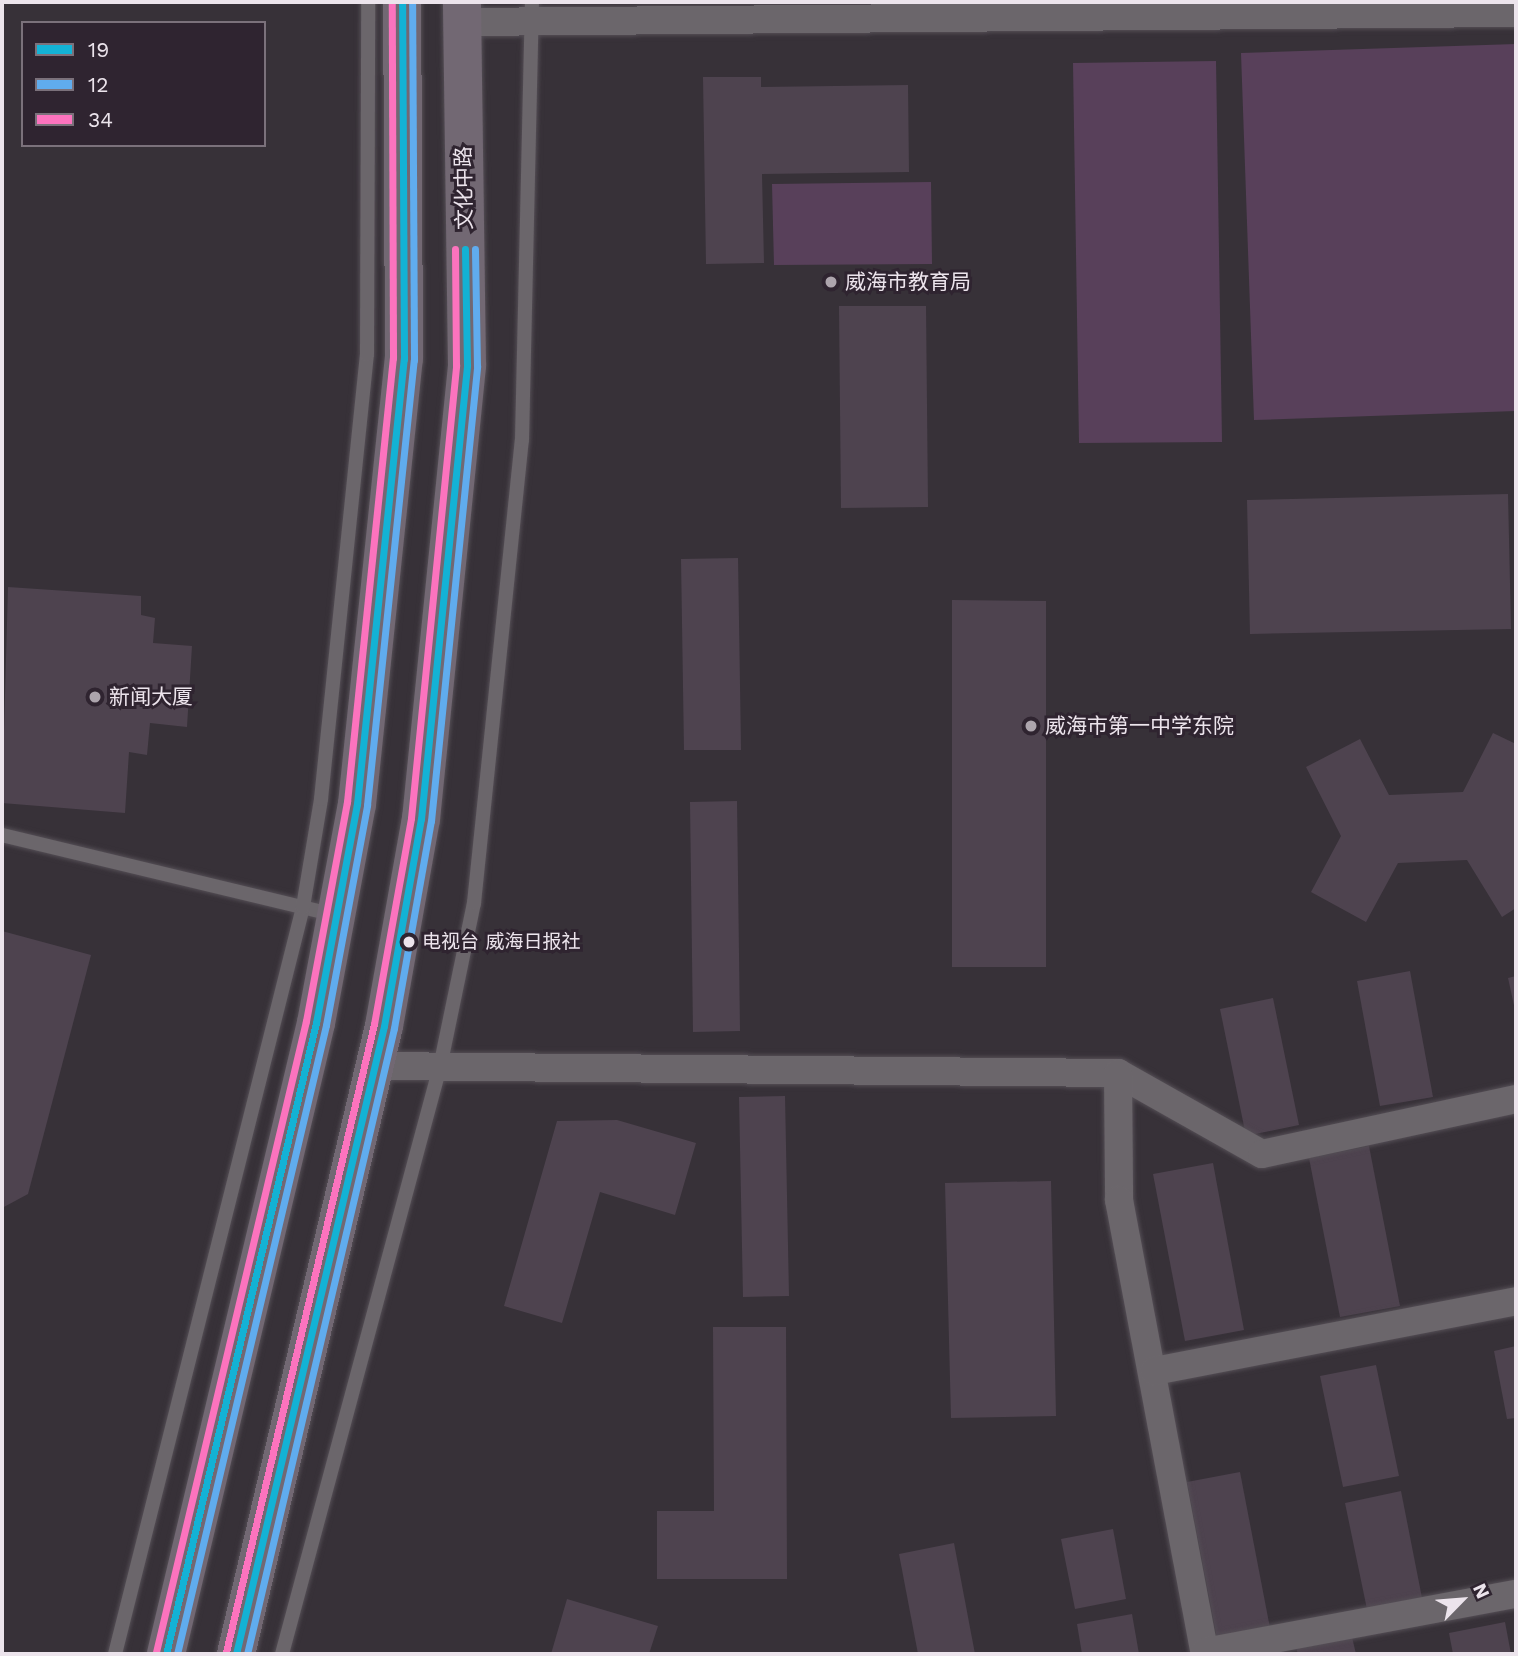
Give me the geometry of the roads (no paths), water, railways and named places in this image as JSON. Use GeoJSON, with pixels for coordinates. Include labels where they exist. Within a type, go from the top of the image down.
{"type":"FeatureCollection","features":[{"type":"Feature","properties":{"kind":"main road"},"geometry":{"type":"LineString","coordinates":[[166,1654],[316,1023],[319,911],[357,804],[404,359],[402,2]]}},
{"type":"Feature","properties":{"kind":"main road","name":"文化中路"},"geometry":{"type":"LineString","coordinates":[[236,1654],[375,1066],[421,819],[467,365],[462,12]]}},
{"type":"Feature","properties":{"kind":"street"},"geometry":{"type":"LineString","coordinates":[[462,12],[1226,9],[1516,13]]}},
{"type":"Feature","properties":{"kind":"street"},"geometry":{"type":"LineString","coordinates":[[375,1066],[1118,1073],[1262,1154],[1516,1099]]}},
{"type":"Feature","properties":{"kind":"street"},"geometry":{"type":"LineString","coordinates":[[1118,1073],[1119,1200],[1154,1371],[1205,1653],[1516,1594]]}},
{"type":"Feature","properties":{"kind":"street"},"geometry":{"type":"LineString","coordinates":[[1154,1371],[1516,1301]]}},
{"type":"Feature","properties":{"kind":"lane"},"geometry":{"type":"LineString","coordinates":[[115,1654],[319,911],[321,799],[367,354],[368,2]]}},
{"type":"Feature","properties":{"kind":"lane"},"geometry":{"type":"LineString","coordinates":[[282,1654],[440,1067],[474,903],[522,440],[532,12]]}},
{"type":"Feature","properties":{"kind":"lane"},"geometry":{"type":"LineString","coordinates":[[2,835],[319,911]]}},
{"type":"Feature","properties":{"kind":"place","name":"威海市教育局"},"geometry":{"type":"Point","coordinates":[831,282]}},
{"type":"Feature","properties":{"kind":"place","name":"新闻大厦"},"geometry":{"type":"Point","coordinates":[95,697]}},
{"type":"Feature","properties":{"kind":"place","name":"威海市第一中学东院"},"geometry":{"type":"Point","coordinates":[1031,726]}},
{"type":"Feature","properties":{"kind":"place","name":"电视台 威海日报社"},"geometry":{"type":"Point","coordinates":[409,942]}}]}
